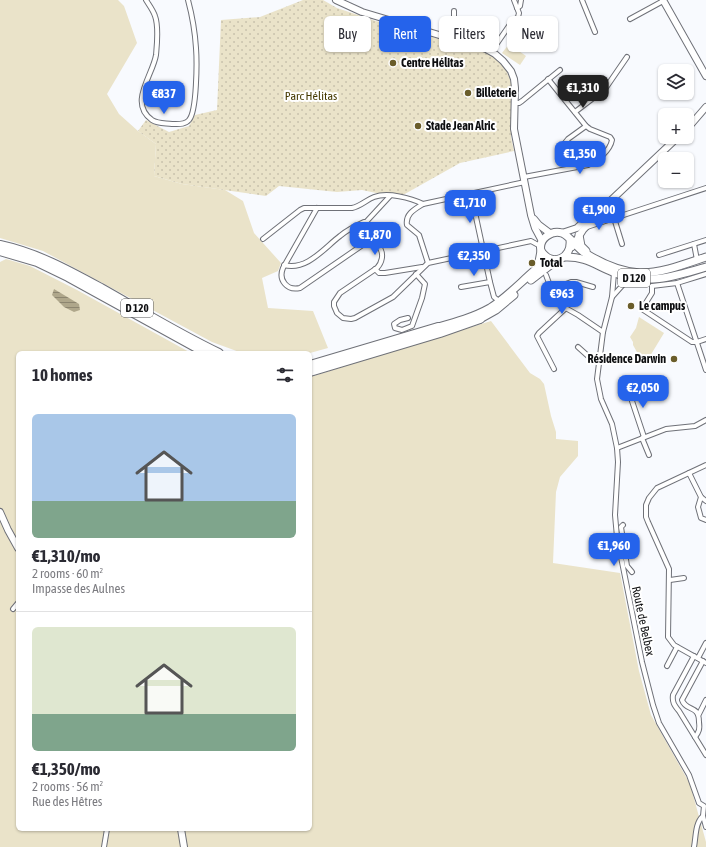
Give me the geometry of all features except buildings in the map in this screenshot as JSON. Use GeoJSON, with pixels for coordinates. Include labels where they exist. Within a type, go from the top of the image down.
{"type":"FeatureCollection","features":[{"type":"Feature","properties":{"kind":"highway","name":"D 120"},"geometry":{"type":"LineString","coordinates":[[0,244],[40,257],[68,270],[215,351]]}},
{"type":"Feature","properties":{"kind":"highway","name":"D 120"},"geometry":{"type":"LineString","coordinates":[[0,251],[43,265],[202,351]]}},
{"type":"Feature","properties":{"kind":"highway"},"geometry":{"type":"LineString","coordinates":[[312,371],[440,333],[480,319]]}},
{"type":"Feature","properties":{"kind":"highway"},"geometry":{"type":"LineString","coordinates":[[312,364],[438,327]]}},
{"type":"Feature","properties":{"kind":"main road"},"geometry":{"type":"LineString","coordinates":[[336,0],[362,12],[439,35]]}},
{"type":"Feature","properties":{"kind":"main road"},"geometry":{"type":"LineString","coordinates":[[663,0],[706,75]]}},
{"type":"Feature","properties":{"kind":"main road"},"geometry":{"type":"LineString","coordinates":[[491,52],[503,61],[511,71],[514,79],[514,129],[531,215],[541,246],[549,258],[557,260]]}},
{"type":"Feature","properties":{"kind":"main road"},"geometry":{"type":"LineString","coordinates":[[694,121],[706,107]]}},
{"type":"Feature","properties":{"kind":"main road"},"geometry":{"type":"LineString","coordinates":[[694,123],[706,112]]}},
{"type":"Feature","properties":{"kind":"main road"},"geometry":{"type":"LineString","coordinates":[[438,327],[473,316],[499,301],[538,267],[541,246],[546,236],[577,228],[594,216],[671,144]]}},
{"type":"Feature","properties":{"kind":"main road"},"geometry":{"type":"LineString","coordinates":[[531,215],[539,226],[551,234]]}},
{"type":"Feature","properties":{"kind":"main road"},"geometry":{"type":"LineString","coordinates":[[480,319],[503,305],[533,277],[557,260],[565,257],[571,244],[580,235],[594,216]]}},
{"type":"Feature","properties":{"kind":"main road"},"geometry":{"type":"LineString","coordinates":[[562,233],[571,244]]}},
{"type":"Feature","properties":{"kind":"main road"},"geometry":{"type":"LineString","coordinates":[[580,235],[582,246],[594,258]]}},
{"type":"Feature","properties":{"kind":"main road","name":"D 120"},"geometry":{"type":"LineString","coordinates":[[571,244],[594,258],[624,270],[640,273],[657,272],[706,257]]}},
{"type":"Feature","properties":{"kind":"main road","name":"D 120"},"geometry":{"type":"LineString","coordinates":[[565,257],[579,257],[614,273],[629,278],[638,279],[672,277],[706,267]]}},
{"type":"Feature","properties":{"kind":"main road"},"geometry":{"type":"LineString","coordinates":[[0,512],[16,544]]}},
{"type":"Feature","properties":{"kind":"main road"},"geometry":{"type":"LineString","coordinates":[[181,831],[184,847]]}},
{"type":"Feature","properties":{"kind":"street"},"geometry":{"type":"LineString","coordinates":[[146,0],[155,15],[157,22],[156,56],[143,88],[142,101],[144,110],[147,116],[153,121],[160,123],[181,124],[190,119],[193,114],[194,104],[196,48],[188,0]]}},
{"type":"Feature","properties":{"kind":"street"},"geometry":{"type":"LineString","coordinates":[[499,41],[518,17],[519,13],[514,0]]}},
{"type":"Feature","properties":{"kind":"street"},"geometry":{"type":"LineString","coordinates":[[517,8],[520,6],[521,0]]}},
{"type":"Feature","properties":{"kind":"street"},"geometry":{"type":"LineString","coordinates":[[582,0],[595,32]]}},
{"type":"Feature","properties":{"kind":"street"},"geometry":{"type":"LineString","coordinates":[[630,19],[663,0]]}},
{"type":"Feature","properties":{"kind":"street"},"geometry":{"type":"LineString","coordinates":[[454,11],[454,16]]}},
{"type":"Feature","properties":{"kind":"street"},"geometry":{"type":"LineString","coordinates":[[575,112],[605,89],[627,57]]}},
{"type":"Feature","properties":{"kind":"street"},"geometry":{"type":"LineString","coordinates":[[515,103],[522,101],[560,70]]}},
{"type":"Feature","properties":{"kind":"street"},"geometry":{"type":"LineString","coordinates":[[428,263],[420,236],[410,228],[407,223],[410,213],[423,204],[471,194],[580,167],[595,162],[611,145],[612,140],[610,137],[586,126],[548,79]]}},
{"type":"Feature","properties":{"kind":"street"},"geometry":{"type":"LineString","coordinates":[[564,144],[568,139],[586,126]]}},
{"type":"Feature","properties":{"kind":"street"},"geometry":{"type":"LineString","coordinates":[[586,227],[706,188]]}},
{"type":"Feature","properties":{"kind":"street"},"geometry":{"type":"LineString","coordinates":[[471,194],[490,282],[494,297],[499,301]]}},
{"type":"Feature","properties":{"kind":"street"},"geometry":{"type":"LineString","coordinates":[[263,239],[300,210],[308,208],[352,208],[358,207],[375,197],[390,196],[407,198],[423,204]]}},
{"type":"Feature","properties":{"kind":"street"},"geometry":{"type":"LineString","coordinates":[[284,265],[292,267],[306,262],[319,254],[348,230],[366,222],[390,196]]}},
{"type":"Feature","properties":{"kind":"street"},"geometry":{"type":"LineString","coordinates":[[317,208],[281,272],[285,284],[290,288],[300,288],[367,243],[372,233],[366,222]]}},
{"type":"Feature","properties":{"kind":"street"},"geometry":{"type":"LineString","coordinates":[[594,216],[606,220]]}},
{"type":"Feature","properties":{"kind":"street"},"geometry":{"type":"LineString","coordinates":[[614,218],[622,244]]}},
{"type":"Feature","properties":{"kind":"street"},"geometry":{"type":"LineString","coordinates":[[659,255],[706,240]]}},
{"type":"Feature","properties":{"kind":"street"},"geometry":{"type":"LineString","coordinates":[[367,243],[376,245],[381,250],[382,261],[375,269],[337,295],[334,306],[335,310],[339,316],[347,319],[355,318],[388,300],[428,263],[531,242],[541,246]]}},
{"type":"Feature","properties":{"kind":"street"},"geometry":{"type":"LineString","coordinates":[[694,244],[697,260]]}},
{"type":"Feature","properties":{"kind":"street"},"geometry":{"type":"LineString","coordinates":[[375,269],[379,273],[385,273],[423,266]]}},
{"type":"Feature","properties":{"kind":"street","name":"Route de Belbex"},"geometry":{"type":"LineString","coordinates":[[614,273],[612,297],[603,332],[597,378],[598,389],[612,424],[617,448],[618,462],[615,515],[617,538],[642,662],[653,705],[659,723],[689,775],[699,803],[704,806]]}},
{"type":"Feature","properties":{"kind":"street"},"geometry":{"type":"LineString","coordinates":[[408,318],[400,320],[394,324],[395,328],[402,330],[412,326],[422,298],[425,284],[416,274]]}},
{"type":"Feature","properties":{"kind":"street"},"geometry":{"type":"LineString","coordinates":[[638,279],[652,286],[677,283],[706,274]]}},
{"type":"Feature","properties":{"kind":"street"},"geometry":{"type":"LineString","coordinates":[[546,275],[556,300],[562,306],[603,332]]}},
{"type":"Feature","properties":{"kind":"street","name":"Route de Belbex"},"geometry":{"type":"LineString","coordinates":[[612,297],[629,278]]}},
{"type":"Feature","properties":{"kind":"street"},"geometry":{"type":"LineString","coordinates":[[461,287],[490,282]]}},
{"type":"Feature","properties":{"kind":"street"},"geometry":{"type":"LineString","coordinates":[[551,290],[571,282],[593,287]]}},
{"type":"Feature","properties":{"kind":"street"},"geometry":{"type":"LineString","coordinates":[[677,283],[706,370]]}},
{"type":"Feature","properties":{"kind":"street"},"geometry":{"type":"LineString","coordinates":[[652,286],[652,293],[642,309],[692,342],[706,339]]}},
{"type":"Feature","properties":{"kind":"street"},"geometry":{"type":"LineString","coordinates":[[554,369],[537,336],[566,308]]}},
{"type":"Feature","properties":{"kind":"street"},"geometry":{"type":"LineString","coordinates":[[578,347],[588,356],[599,360]]}},
{"type":"Feature","properties":{"kind":"street"},"geometry":{"type":"LineString","coordinates":[[627,386],[648,455]]}},
{"type":"Feature","properties":{"kind":"street"},"geometry":{"type":"LineString","coordinates":[[617,448],[666,429],[695,426],[706,420]]}},
{"type":"Feature","properties":{"kind":"street"},"geometry":{"type":"LineString","coordinates":[[699,714],[697,711],[683,704],[682,700],[704,662],[670,642],[667,632],[670,580],[669,569],[648,522],[646,516],[646,505],[649,498],[657,488],[706,465]]}},
{"type":"Feature","properties":{"kind":"street"},"geometry":{"type":"LineString","coordinates":[[689,473],[701,497],[706,501]]}},
{"type":"Feature","properties":{"kind":"street"},"geometry":{"type":"LineString","coordinates":[[701,497],[698,511],[701,518],[706,520]]}},
{"type":"Feature","properties":{"kind":"street"},"geometry":{"type":"LineString","coordinates":[[623,525],[621,527],[626,566],[632,572]]}},
{"type":"Feature","properties":{"kind":"street"},"geometry":{"type":"LineString","coordinates":[[617,538],[622,536]]}},
{"type":"Feature","properties":{"kind":"street"},"geometry":{"type":"LineString","coordinates":[[670,580],[684,578]]}},
{"type":"Feature","properties":{"kind":"street"},"geometry":{"type":"LineString","coordinates":[[13,609],[16,605]]}},
{"type":"Feature","properties":{"kind":"street"},"geometry":{"type":"LineString","coordinates":[[706,643],[673,695],[672,701],[706,755]]}},
{"type":"Feature","properties":{"kind":"street"},"geometry":{"type":"LineString","coordinates":[[667,666],[677,647]]}},
{"type":"Feature","properties":{"kind":"street"},"geometry":{"type":"LineString","coordinates":[[695,737],[700,731],[699,714],[706,700]]}},
{"type":"Feature","properties":{"kind":"street"},"geometry":{"type":"LineString","coordinates":[[706,801],[703,816],[706,827]]}},
{"type":"Feature","properties":{"kind":"street"},"geometry":{"type":"LineString","coordinates":[[694,847],[699,821],[703,816]]}},
{"type":"Feature","properties":{"kind":"street"},"geometry":{"type":"LineString","coordinates":[[104,847],[107,831]]}},
{"type":"Feature","properties":{"kind":"green space"},"geometry":{"type":"Polygon","coordinates":[[[0,0],[118,0],[124,6],[137,43],[107,94],[119,114],[138,131],[156,144],[154,176],[182,184],[225,190],[243,201],[254,233],[281,263],[278,271],[262,278],[268,308],[313,311],[328,348],[312,352],[312,351],[237,351],[212,342],[43,251],[0,238],[0,0]]]}},
{"type":"Feature","properties":{"kind":"green space","name":"Parc Hélitas"},"geometry":{"type":"Polygon","coordinates":[[[303,0],[323,0],[337,8],[361,16],[324,16],[324,52],[371,52],[371,19],[379,22],[379,52],[431,52],[431,37],[439,39],[439,52],[484,52],[495,57],[505,67],[511,82],[511,137],[514,151],[460,163],[403,195],[381,194],[362,190],[337,192],[279,186],[266,196],[182,184],[154,176],[156,144],[138,131],[146,120],[169,132],[189,126],[195,115],[217,110],[221,20],[260,17],[303,0]]]}},
{"type":"Feature","properties":{"kind":"green space"},"geometry":{"type":"Polygon","coordinates":[[[507,47],[507,52],[520,52],[526,56],[520,65],[502,53],[507,47]]]}},
{"type":"Feature","properties":{"kind":"green space"},"geometry":{"type":"Polygon","coordinates":[[[6,259],[30,266],[77,290],[187,351],[16,351],[16,831],[312,831],[312,376],[491,321],[530,373],[540,379],[544,384],[556,432],[556,439],[578,441],[578,456],[560,477],[556,492],[553,563],[620,573],[639,671],[651,715],[690,784],[706,842],[706,847],[0,847],[0,262],[6,259]]]}},
{"type":"Feature","properties":{"kind":"green space"},"geometry":{"type":"Polygon","coordinates":[[[639,317],[664,333],[647,361],[638,354],[630,337],[636,328],[639,317]]]}},
{"type":"Feature","properties":{"kind":"shaded area"},"geometry":{"type":"Polygon","coordinates":[[[54,289],[79,304],[80,310],[74,312],[64,307],[52,295],[54,289]]]}},
{"type":"Feature","properties":{"kind":"place","name":"Centre Hélitas"},"geometry":{"type":"Point","coordinates":[393,63]}},
{"type":"Feature","properties":{"kind":"place","name":"Billeterie"},"geometry":{"type":"Point","coordinates":[468,93]}},
{"type":"Feature","properties":{"kind":"place","name":"Stade Jean Alric"},"geometry":{"type":"Point","coordinates":[418,126]}},
{"type":"Feature","properties":{"kind":"place","name":"Total"},"geometry":{"type":"Point","coordinates":[532,263]}},
{"type":"Feature","properties":{"kind":"place","name":"Le campus"},"geometry":{"type":"Point","coordinates":[631,306]}},
{"type":"Feature","properties":{"kind":"place","name":"Résidence Darwin"},"geometry":{"type":"Point","coordinates":[674,359]}}]}
